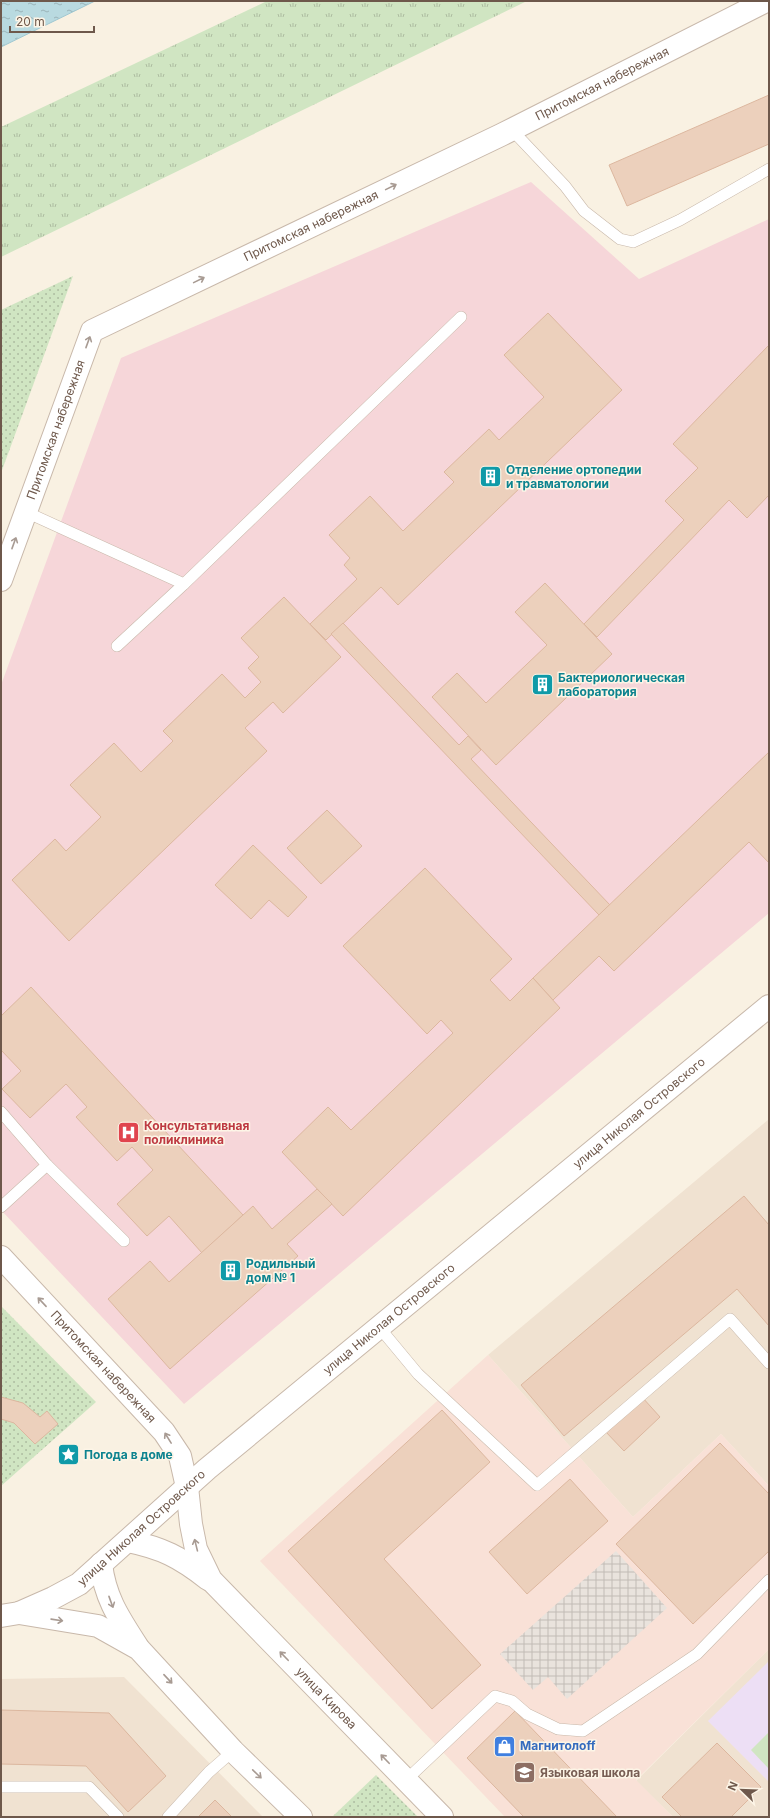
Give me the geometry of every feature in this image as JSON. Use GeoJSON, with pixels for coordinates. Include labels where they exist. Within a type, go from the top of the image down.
{"type":"FeatureCollection","features":[{"type":"Feature","properties":{"kind":"street","name":"Притомская набережная"},"geometry":{"type":"LineString","coordinates":[[1,580],[92,331],[511,129],[766,1]]}},
{"type":"Feature","properties":{"kind":"street","name":"улица Николая Островского"},"geometry":{"type":"LineString","coordinates":[[10,1614],[53,1598],[79,1584],[187,1487],[379,1326],[769,1006]]}},
{"type":"Feature","properties":{"kind":"street","name":"Притомская набережная"},"geometry":{"type":"LineString","coordinates":[[1,1257],[164,1432],[180,1456],[187,1487]]}},
{"type":"Feature","properties":{"kind":"street","name":"улица Кирова"},"geometry":{"type":"LineString","coordinates":[[187,1487],[191,1524],[196,1549],[211,1580]]}},
{"type":"Feature","properties":{"kind":"street","name":"улица Кирова"},"geometry":{"type":"LineString","coordinates":[[128,1541],[153,1546],[184,1560],[211,1580],[405,1781],[442,1817]]}},
{"type":"Feature","properties":{"kind":"street"},"geometry":{"type":"LineString","coordinates":[[102,1564],[103,1580],[115,1612],[139,1649],[233,1751],[301,1817]]}},
{"type":"Feature","properties":{"kind":"street"},"geometry":{"type":"LineString","coordinates":[[10,1614],[98,1626],[139,1649]]}},
{"type":"Feature","properties":{"kind":"lane"},"geometry":{"type":"LineString","coordinates":[[511,129],[565,186],[584,211],[620,239],[633,242],[680,220],[769,169]]}},
{"type":"Feature","properties":{"kind":"lane"},"geometry":{"type":"LineString","coordinates":[[117,646],[184,584],[461,317]]}},
{"type":"Feature","properties":{"kind":"lane"},"geometry":{"type":"LineString","coordinates":[[26,512],[184,584]]}},
{"type":"Feature","properties":{"kind":"lane"},"geometry":{"type":"LineString","coordinates":[[1,1112],[47,1165],[124,1241]]}},
{"type":"Feature","properties":{"kind":"lane"},"geometry":{"type":"LineString","coordinates":[[1,1207],[47,1165]]}},
{"type":"Feature","properties":{"kind":"lane"},"geometry":{"type":"LineString","coordinates":[[379,1326],[418,1374],[536,1485],[730,1319],[769,1363]]}},
{"type":"Feature","properties":{"kind":"lane"},"geometry":{"type":"LineString","coordinates":[[405,1781],[495,1696],[512,1701],[527,1714],[558,1729],[583,1731],[697,1654],[769,1580]]}},
{"type":"Feature","properties":{"kind":"lane"},"geometry":{"type":"LineString","coordinates":[[168,1817],[209,1772],[233,1751]]}},
{"type":"Feature","properties":{"kind":"lane"},"geometry":{"type":"LineString","coordinates":[[1,1787],[89,1787],[118,1817]]}},
{"type":"Feature","properties":{"kind":"shaded area"},"geometry":{"type":"Polygon","coordinates":[[[531,182],[639,279],[769,219],[769,913],[184,1404],[1,1210],[1,685],[121,358],[531,182]]]}},
{"type":"Feature","properties":{"kind":"shaded area"},"geometry":{"type":"Polygon","coordinates":[[[769,1119],[769,1486],[721,1434],[633,1517],[488,1355],[769,1119]]]}},
{"type":"Feature","properties":{"kind":"shaded area"},"geometry":{"type":"Polygon","coordinates":[[[488,1355],[633,1517],[721,1434],[769,1486],[769,1649],[636,1780],[673,1817],[505,1817],[260,1561],[488,1355]]]}},
{"type":"Feature","properties":{"kind":"shaded area"},"geometry":{"type":"Polygon","coordinates":[[[616,1551],[667,1608],[567,1699],[548,1677],[533,1690],[500,1654],[616,1551]]]}},
{"type":"Feature","properties":{"kind":"shaded area"},"geometry":{"type":"Polygon","coordinates":[[[769,1649],[769,1817],[673,1817],[636,1781],[769,1649]]]}},
{"type":"Feature","properties":{"kind":"shaded area"},"geometry":{"type":"Polygon","coordinates":[[[769,1661],[769,1782],[708,1721],[769,1661]]]}},
{"type":"Feature","properties":{"kind":"shaded area"},"geometry":{"type":"Polygon","coordinates":[[[124,1677],[263,1817],[1,1817],[1,1679],[124,1677]]]}},
{"type":"Feature","properties":{"kind":"green space"},"geometry":{"type":"Polygon","coordinates":[[[267,1],[527,1],[1,257],[1,127],[267,1]]]}},
{"type":"Feature","properties":{"kind":"green space"},"geometry":{"type":"Polygon","coordinates":[[[73,276],[1,473],[1,310],[73,276]]]}},
{"type":"Feature","properties":{"kind":"green space"},"geometry":{"type":"Polygon","coordinates":[[[1,1306],[96,1402],[1,1486],[1,1306]]]}},
{"type":"Feature","properties":{"kind":"green space"},"geometry":{"type":"Polygon","coordinates":[[[769,1732],[769,1769],[751,1750],[769,1732]]]}},
{"type":"Feature","properties":{"kind":"green space"},"geometry":{"type":"Polygon","coordinates":[[[376,1775],[418,1817],[332,1817],[376,1775]]]}},
{"type":"Feature","properties":{"kind":"water"},"geometry":{"type":"Polygon","coordinates":[[[1,1],[95,1],[1,47],[1,1]]]}},
{"type":"Feature","properties":{"kind":"building"},"geometry":{"type":"Polygon","coordinates":[[[769,95],[769,144],[627,206],[609,165],[769,95]]]}},
{"type":"Feature","properties":{"kind":"building","name":"Отделение ортопедии и травматологии"},"geometry":{"type":"Polygon","coordinates":[[[548,313],[622,390],[398,605],[381,587],[326,640],[310,624],[357,579],[344,565],[350,558],[329,535],[370,496],[403,531],[454,482],[444,472],[489,429],[499,440],[544,397],[504,355],[548,313]]]}},
{"type":"Feature","properties":{"kind":"building"},"geometry":{"type":"Polygon","coordinates":[[[769,345],[769,495],[747,518],[729,500],[597,637],[584,624],[684,520],[665,501],[698,468],[673,444],[769,345]]]}},
{"type":"Feature","properties":{"kind":"building","name":"Бактериологическая лаборатория"},"geometry":{"type":"Polygon","coordinates":[[[545,583],[612,654],[496,765],[432,697],[457,673],[486,703],[547,645],[515,612],[545,583]]]}},
{"type":"Feature","properties":{"kind":"building"},"geometry":{"type":"Polygon","coordinates":[[[284,597],[341,657],[283,713],[273,702],[245,728],[267,751],[69,941],[12,880],[55,839],[66,851],[101,817],[70,785],[114,743],[141,772],[173,741],[163,731],[222,674],[245,698],[261,682],[248,668],[259,657],[241,638],[284,597]]]}},
{"type":"Feature","properties":{"kind":"building"},"geometry":{"type":"Polygon","coordinates":[[[343,623],[459,745],[468,736],[481,750],[471,759],[610,905],[599,915],[331,634],[343,623]]]}},
{"type":"Feature","properties":{"kind":"building"},"geometry":{"type":"Polygon","coordinates":[[[769,752],[769,863],[749,842],[614,971],[599,956],[553,1000],[533,978],[769,752]]]}},
{"type":"Feature","properties":{"kind":"building"},"geometry":{"type":"Polygon","coordinates":[[[327,810],[362,846],[321,884],[287,848],[327,810]]]}},
{"type":"Feature","properties":{"kind":"building"},"geometry":{"type":"Polygon","coordinates":[[[253,845],[307,897],[288,917],[269,900],[251,919],[215,885],[253,845]]]}},
{"type":"Feature","properties":{"kind":"building"},"geometry":{"type":"Polygon","coordinates":[[[425,868],[512,959],[490,980],[510,1001],[533,978],[560,1008],[343,1216],[282,1152],[328,1107],[351,1130],[453,1033],[441,1020],[427,1034],[343,946],[425,868]]]}},
{"type":"Feature","properties":{"kind":"building","name":"Консультативная поликлиника"},"geometry":{"type":"Polygon","coordinates":[[[31,987],[243,1215],[202,1253],[169,1216],[147,1236],[117,1204],[153,1170],[132,1147],[117,1161],[76,1117],[87,1107],[66,1084],[30,1118],[2,1089],[21,1071],[1,1050],[1,1016],[31,987]]]}},
{"type":"Feature","properties":{"kind":"building","name":"Родильный дом № 1"},"geometry":{"type":"Polygon","coordinates":[[[317,1189],[332,1204],[287,1244],[298,1256],[170,1369],[108,1299],[150,1261],[169,1282],[253,1206],[272,1229],[317,1189]]]}},
{"type":"Feature","properties":{"kind":"building"},"geometry":{"type":"Polygon","coordinates":[[[744,1196],[769,1225],[769,1326],[737,1289],[564,1436],[521,1385],[744,1196]]]}},
{"type":"Feature","properties":{"kind":"building"},"geometry":{"type":"Polygon","coordinates":[[[1,1397],[23,1403],[40,1417],[47,1411],[58,1424],[35,1444],[14,1423],[1,1419],[1,1397]]]}},
{"type":"Feature","properties":{"kind":"building"},"geometry":{"type":"Polygon","coordinates":[[[642,1397],[660,1417],[624,1451],[605,1431],[642,1397]]]}},
{"type":"Feature","properties":{"kind":"building"},"geometry":{"type":"Polygon","coordinates":[[[442,1410],[490,1462],[384,1559],[481,1665],[432,1709],[288,1551],[442,1410]]]}},
{"type":"Feature","properties":{"kind":"building"},"geometry":{"type":"Polygon","coordinates":[[[720,1443],[769,1494],[769,1551],[693,1624],[616,1544],[720,1443]]]}},
{"type":"Feature","properties":{"kind":"building"},"geometry":{"type":"Polygon","coordinates":[[[570,1479],[608,1521],[527,1594],[489,1552],[570,1479]]]}},
{"type":"Feature","properties":{"kind":"building"},"geometry":{"type":"Polygon","coordinates":[[[1,1710],[109,1713],[166,1776],[128,1812],[86,1766],[1,1764],[1,1710]]]}},
{"type":"Feature","properties":{"kind":"building"},"geometry":{"type":"Polygon","coordinates":[[[515,1711],[617,1817],[524,1817],[467,1758],[515,1711]]]}},
{"type":"Feature","properties":{"kind":"building"},"geometry":{"type":"Polygon","coordinates":[[[717,1743],[761,1787],[731,1817],[682,1817],[662,1797],[717,1743]]]}},
{"type":"Feature","properties":{"kind":"building"},"geometry":{"type":"Polygon","coordinates":[[[215,1800],[232,1817],[198,1817],[215,1800]]]}},
{"type":"Feature","properties":{"kind":"place","name":"Отделение ортопедии и травматологии"},"geometry":{"type":"Point","coordinates":[490,477]}},
{"type":"Feature","properties":{"kind":"place","name":"Бактериологическая лаборатория"},"geometry":{"type":"Point","coordinates":[542,685]}},
{"type":"Feature","properties":{"kind":"place","name":"Консультативная поликлиника"},"geometry":{"type":"Point","coordinates":[129,1133]}},
{"type":"Feature","properties":{"kind":"place","name":"Родильный дом № 1"},"geometry":{"type":"Point","coordinates":[230,1271]}},
{"type":"Feature","properties":{"kind":"place","name":"Погода в доме"},"geometry":{"type":"Point","coordinates":[69,1455]}},
{"type":"Feature","properties":{"kind":"place","name":"Магнитолоff"},"geometry":{"type":"Point","coordinates":[505,1746]}},
{"type":"Feature","properties":{"kind":"place","name":"Языковая школа"},"geometry":{"type":"Point","coordinates":[524,1773]}}]}
